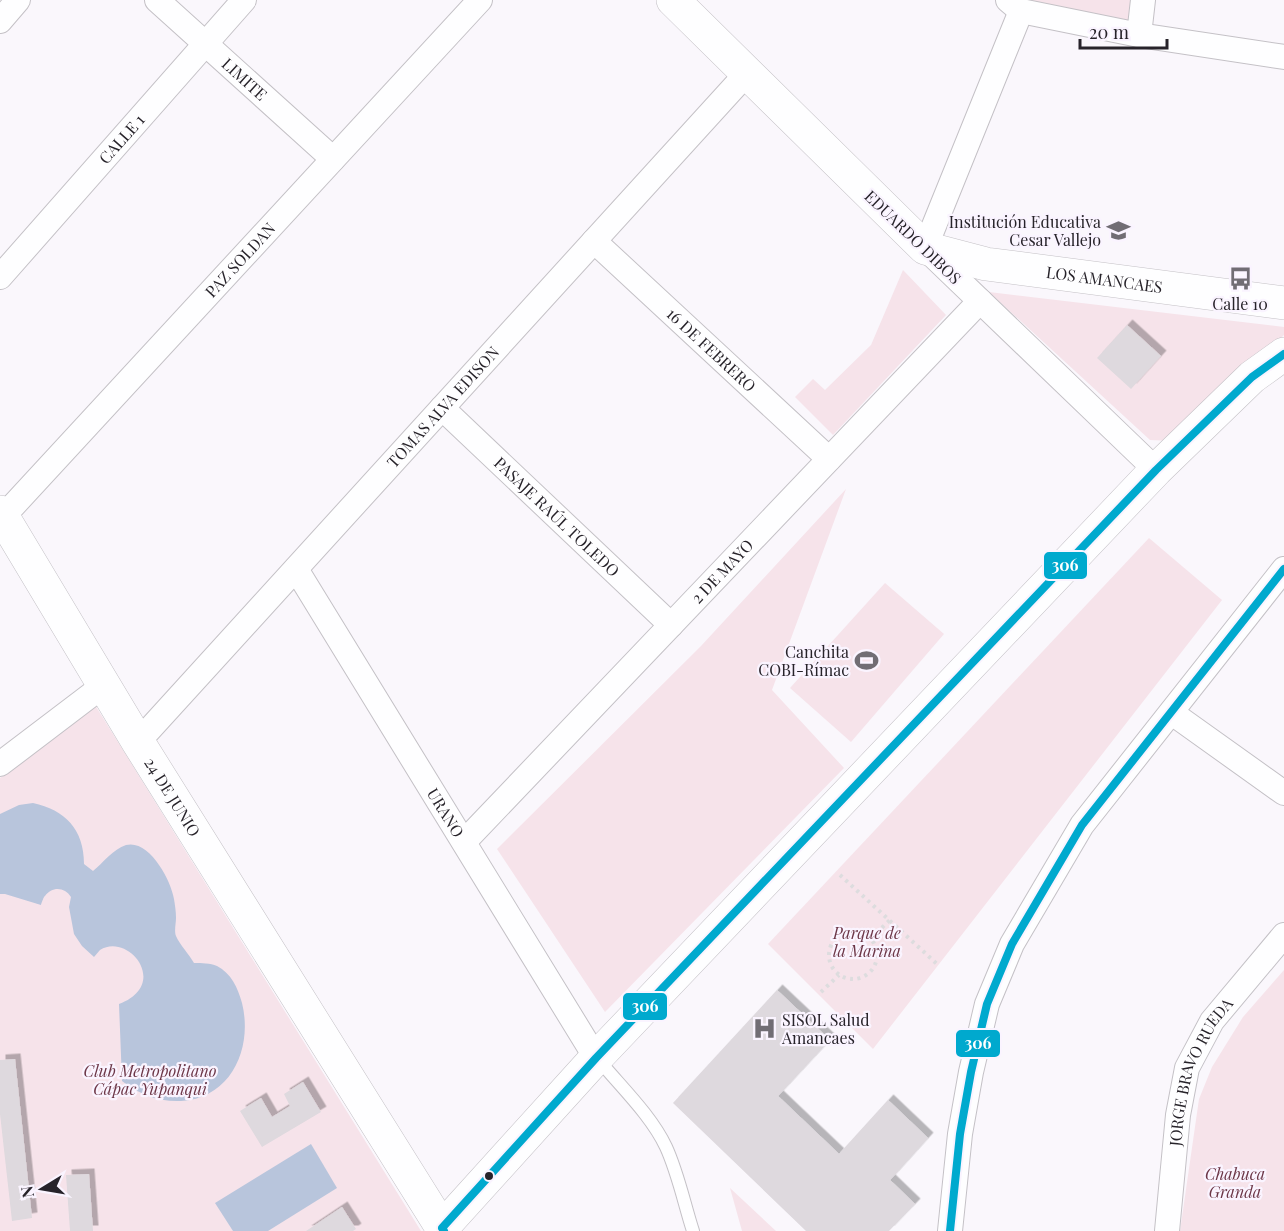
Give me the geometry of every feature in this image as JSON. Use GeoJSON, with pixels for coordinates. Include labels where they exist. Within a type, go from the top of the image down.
{"type":"FeatureCollection","features":[{"type":"Feature","properties":{"kind":"street"},"geometry":{"type":"LineString","coordinates":[[0,21],[18,0]]}},
{"type":"Feature","properties":{"kind":"street","name":"LIMITE"},"geometry":{"type":"LineString","coordinates":[[157,0],[333,159]]}},
{"type":"Feature","properties":{"kind":"street","name":"CALLE 1"},"geometry":{"type":"LineString","coordinates":[[0,277],[244,0]]}},
{"type":"Feature","properties":{"kind":"street","name":"PAZ SOLDAN"},"geometry":{"type":"LineString","coordinates":[[1,516],[480,0]]}},
{"type":"Feature","properties":{"kind":"street","name":"EDUARDO DIBOS"},"geometry":{"type":"LineString","coordinates":[[673,0],[925,248],[1156,470]]}},
{"type":"Feature","properties":{"kind":"street"},"geometry":{"type":"LineString","coordinates":[[1139,34],[1143,0]]}},
{"type":"Feature","properties":{"kind":"street"},"geometry":{"type":"LineString","coordinates":[[925,248],[1015,5],[1139,34],[1284,57]]}},
{"type":"Feature","properties":{"kind":"street","name":"TOMAS ALVA EDISON"},"geometry":{"type":"LineString","coordinates":[[138,742],[747,73]]}},
{"type":"Feature","properties":{"kind":"street","name":"16 DE FEBRERO"},"geometry":{"type":"LineString","coordinates":[[594,241],[829,459]]}},
{"type":"Feature","properties":{"kind":"street","name":"LOS AMANCAES"},"geometry":{"type":"LineString","coordinates":[[925,248],[986,264],[1284,303]]}},
{"type":"Feature","properties":{"kind":"street","name":"2 DE MAYO"},"geometry":{"type":"LineString","coordinates":[[464,842],[980,301]]}},
{"type":"Feature","properties":{"kind":"street"},"geometry":{"type":"LineString","coordinates":[[443,1229],[596,1058],[1156,470],[1252,377],[1284,354]]}},
{"type":"Feature","properties":{"kind":"street","name":"PASAJE RAÚL TOLEDO"},"geometry":{"type":"LineString","coordinates":[[442,408],[671,625]]}},
{"type":"Feature","properties":{"kind":"street","name":"24 DE JUNIO"},"geometry":{"type":"LineString","coordinates":[[1,516],[138,742],[443,1229]]}},
{"type":"Feature","properties":{"kind":"street","name":"URANO"},"geometry":{"type":"LineString","coordinates":[[296,569],[596,1058]]}},
{"type":"Feature","properties":{"kind":"street"},"geometry":{"type":"LineString","coordinates":[[950,1231],[960,1134],[971,1072],[987,1004],[1012,944],[1082,825],[1284,569]]}},
{"type":"Feature","properties":{"kind":"street"},"geometry":{"type":"LineString","coordinates":[[0,764],[104,685]]}},
{"type":"Feature","properties":{"kind":"street"},"geometry":{"type":"LineString","coordinates":[[1172,712],[1284,793]]}},
{"type":"Feature","properties":{"kind":"street","name":"JORGE BRAVO RUEDA"},"geometry":{"type":"LineString","coordinates":[[1167,1231],[1178,1115],[1187,1068],[1212,1021],[1284,935]]}},
{"type":"Feature","properties":{"kind":"lane"},"geometry":{"type":"LineString","coordinates":[[596,1058],[644,1115],[665,1146],[673,1164],[693,1231]]}},
{"type":"Feature","properties":{"kind":"path"},"geometry":{"type":"LineString","coordinates":[[840,875],[937,964]]}},
{"type":"Feature","properties":{"kind":"path"},"geometry":{"type":"LineString","coordinates":[[871,939],[890,920]]}},
{"type":"Feature","properties":{"kind":"path"},"geometry":{"type":"LineString","coordinates":[[855,930],[864,933],[871,939],[877,954],[872,970],[865,976],[855,979],[839,975],[830,962],[828,951],[832,942],[838,935],[847,931],[855,930]]}},
{"type":"Feature","properties":{"kind":"path"},"geometry":{"type":"LineString","coordinates":[[820,992],[839,975]]}},
{"type":"Feature","properties":{"kind":"green space"},"geometry":{"type":"Polygon","coordinates":[[[1018,0],[1134,0],[1130,25],[1018,0]]]}},
{"type":"Feature","properties":{"kind":"green space"},"geometry":{"type":"Polygon","coordinates":[[[903,270],[946,315],[833,435],[795,397],[813,379],[825,390],[871,345],[903,270]]]}},
{"type":"Feature","properties":{"kind":"green space"},"geometry":{"type":"Polygon","coordinates":[[[989,292],[1284,327],[1284,335],[1172,441],[1150,440],[989,292]]]}},
{"type":"Feature","properties":{"kind":"green space"},"geometry":{"type":"Polygon","coordinates":[[[846,489],[772,690],[844,768],[605,1012],[497,849],[701,646],[846,489]]]}},
{"type":"Feature","properties":{"kind":"green space","name":"Parque de la Marina"},"geometry":{"type":"Polygon","coordinates":[[[1149,538],[1222,600],[873,1049],[768,944],[1149,538]]]}},
{"type":"Feature","properties":{"kind":"green space","name":"Canchita COBI-Rímac"},"geometry":{"type":"Polygon","coordinates":[[[885,583],[944,634],[851,742],[790,688],[885,583]]]}},
{"type":"Feature","properties":{"kind":"green space","name":"Club Metropolitano Cápac Yupanqui"},"geometry":{"type":"Polygon","coordinates":[[[95,705],[421,1231],[0,1231],[0,778],[95,705]]]}},
{"type":"Feature","properties":{"kind":"green space","name":"Chabuca Granda"},"geometry":{"type":"Polygon","coordinates":[[[1284,970],[1284,1231],[1180,1231],[1199,1099],[1212,1067],[1243,1017],[1284,970]]]}},
{"type":"Feature","properties":{"kind":"green space"},"geometry":{"type":"Polygon","coordinates":[[[730,1188],[776,1231],[742,1231],[730,1188]]]}},
{"type":"Feature","properties":{"kind":"water"},"geometry":{"type":"Polygon","coordinates":[[[33,803],[54,811],[70,823],[81,841],[84,864],[93,871],[121,847],[135,845],[151,854],[164,872],[174,899],[175,934],[180,943],[194,963],[217,966],[226,973],[233,982],[242,1003],[245,1020],[241,1053],[226,1080],[214,1091],[199,1098],[181,1101],[165,1100],[143,1094],[122,1081],[119,1004],[134,995],[142,985],[143,973],[139,963],[132,954],[122,948],[111,946],[100,950],[94,957],[82,946],[74,934],[69,907],[71,897],[65,891],[55,889],[51,891],[45,896],[41,905],[0,894],[0,814],[19,805],[33,803]]]}},
{"type":"Feature","properties":{"kind":"water"},"geometry":{"type":"Polygon","coordinates":[[[311,1144],[337,1188],[268,1231],[233,1231],[215,1203],[311,1144]]]}},
{"type":"Feature","properties":{"kind":"building"},"geometry":{"type":"Polygon","coordinates":[[[1127,325],[1161,356],[1131,389],[1097,358],[1127,325]]]}},
{"type":"Feature","properties":{"kind":"building"},"geometry":{"type":"Polygon","coordinates":[[[777,990],[830,1040],[778,1096],[839,1154],[888,1100],[928,1138],[890,1180],[915,1204],[889,1231],[806,1231],[673,1103],[777,990]]]}},
{"type":"Feature","properties":{"kind":"building"},"geometry":{"type":"Polygon","coordinates":[[[15,1059],[32,1218],[12,1221],[0,1114],[0,1060],[15,1059]]]}},
{"type":"Feature","properties":{"kind":"building"},"geometry":{"type":"Polygon","coordinates":[[[303,1082],[321,1112],[262,1147],[240,1111],[261,1098],[272,1117],[290,1106],[284,1094],[303,1082]]]}},
{"type":"Feature","properties":{"kind":"building"},"geometry":{"type":"Polygon","coordinates":[[[89,1174],[93,1231],[70,1231],[66,1175],[89,1174]]]}},
{"type":"Feature","properties":{"kind":"building"},"geometry":{"type":"Polygon","coordinates":[[[342,1207],[356,1229],[353,1231],[306,1231],[342,1207]]]}},
{"type":"Feature","properties":{"kind":"transit line","name":"306"},"geometry":{"type":"LineString","coordinates":[[444,1231],[442,1228],[596,1058],[1156,470],[1252,377],[1284,354]]}},
{"type":"Feature","properties":{"kind":"transit line","name":"306"},"geometry":{"type":"LineString","coordinates":[[950,1231],[960,1134],[971,1072],[987,1004],[1012,944],[1082,825],[1284,569]]}},
{"type":"Feature","properties":{"kind":"place","name":"Institución Educativa Cesar Vallejo"},"geometry":{"type":"Point","coordinates":[1119,231]}},
{"type":"Feature","properties":{"kind":"place","name":"Calle 10"},"geometry":{"type":"Point","coordinates":[1240,279]}},
{"type":"Feature","properties":{"kind":"place","name":"Canchita COBI-Rímac"},"geometry":{"type":"Point","coordinates":[867,661]}},
{"type":"Feature","properties":{"kind":"place","name":"SISOL Salud Amancaes"},"geometry":{"type":"Point","coordinates":[764,1029]}}]}
